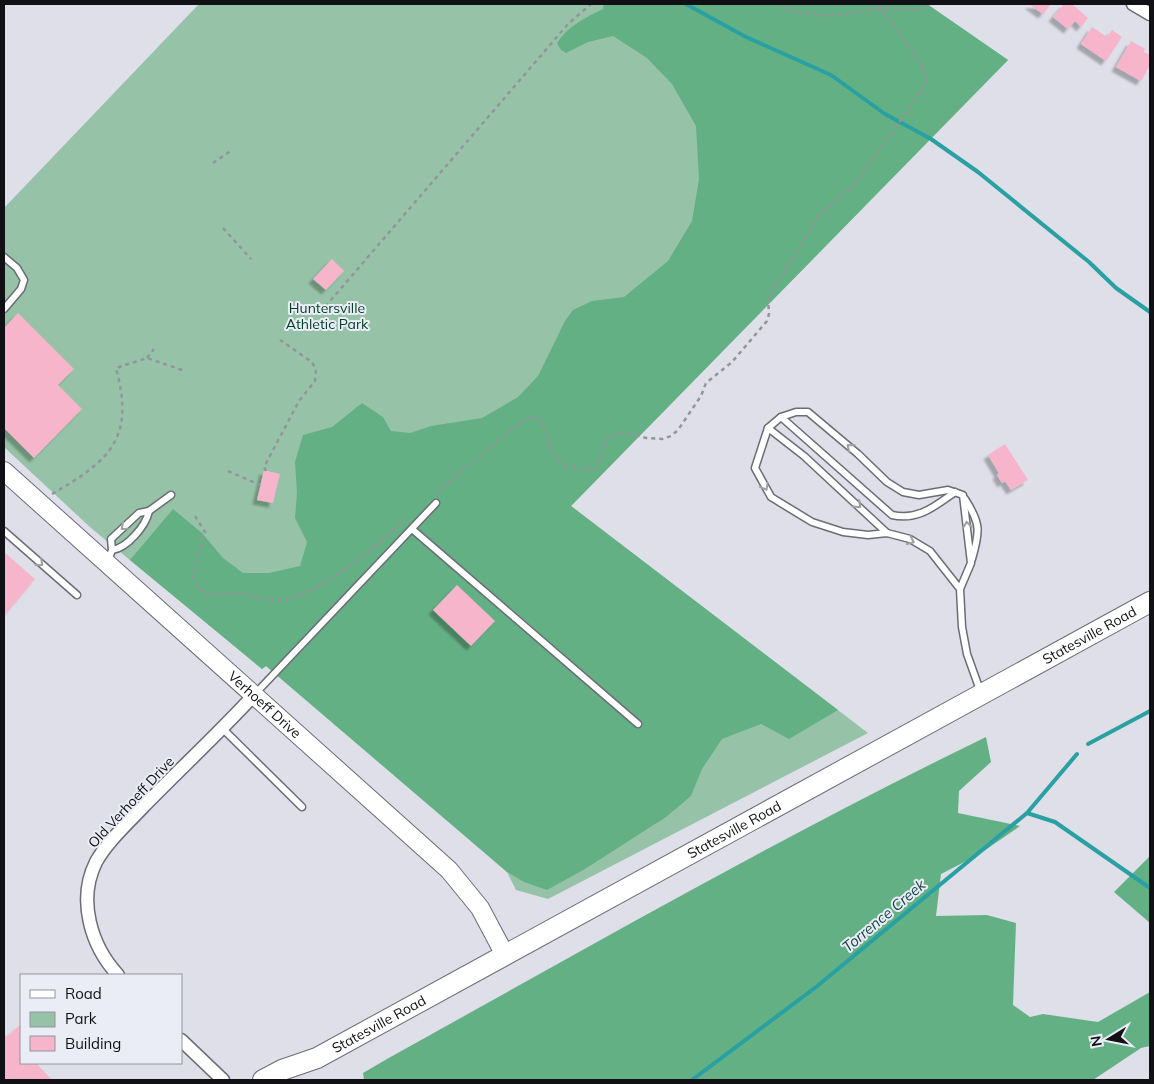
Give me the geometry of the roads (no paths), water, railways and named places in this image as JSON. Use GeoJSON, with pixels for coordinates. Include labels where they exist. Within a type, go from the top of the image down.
{"type":"FeatureCollection","features":[{"type":"Feature","properties":{"kind":"main road","name":"Statesville Road"},"geometry":{"type":"LineString","coordinates":[[263,1080],[282,1070],[317,1058],[1150,602]]}},
{"type":"Feature","properties":{"kind":"main road","name":"Statesville Road"},"geometry":{"type":"LineString","coordinates":[[290,1080],[317,1058]]}},
{"type":"Feature","properties":{"kind":"street"},"geometry":{"type":"LineString","coordinates":[[1134,4],[1150,14]]}},
{"type":"Feature","properties":{"kind":"street","name":"Verhoeff Drive"},"geometry":{"type":"LineString","coordinates":[[4,471],[38,502],[110,557],[253,696],[449,870],[480,908],[505,954]]}},
{"type":"Feature","properties":{"kind":"street","name":"Old Verhoeff Drive"},"geometry":{"type":"LineString","coordinates":[[117,974],[99,951],[89,921],[88,888],[96,863],[128,823],[223,729],[253,696]]}},
{"type":"Feature","properties":{"kind":"street"},"geometry":{"type":"LineString","coordinates":[[182,1041],[223,1080]]}},
{"type":"Feature","properties":{"kind":"lane"},"geometry":{"type":"LineString","coordinates":[[4,257],[17,268],[24,280],[21,289],[4,310]]}},
{"type":"Feature","properties":{"kind":"lane"},"geometry":{"type":"LineString","coordinates":[[960,589],[930,551],[910,539],[887,533],[868,536],[843,532],[812,522],[771,497],[755,468],[768,428],[781,417],[796,412],[808,412],[858,454],[887,482],[903,492],[919,495],[932,491],[948,490],[963,495],[978,518],[977,541],[960,589],[962,627],[967,654],[981,694]]}},
{"type":"Feature","properties":{"kind":"lane"},"geometry":{"type":"LineString","coordinates":[[781,417],[892,515],[900,517],[925,513],[955,492]]}},
{"type":"Feature","properties":{"kind":"lane"},"geometry":{"type":"LineString","coordinates":[[768,428],[804,456],[887,533]]}},
{"type":"Feature","properties":{"kind":"lane"},"geometry":{"type":"LineString","coordinates":[[110,557],[111,539],[139,514],[149,511],[171,495]]}},
{"type":"Feature","properties":{"kind":"lane"},"geometry":{"type":"LineString","coordinates":[[963,495],[970,563]]}},
{"type":"Feature","properties":{"kind":"lane"},"geometry":{"type":"LineString","coordinates":[[253,696],[436,503]]}},
{"type":"Feature","properties":{"kind":"lane"},"geometry":{"type":"LineString","coordinates":[[110,557],[121,549],[147,520],[149,511]]}},
{"type":"Feature","properties":{"kind":"lane"},"geometry":{"type":"LineString","coordinates":[[412,529],[638,724]]}},
{"type":"Feature","properties":{"kind":"lane"},"geometry":{"type":"LineString","coordinates":[[4,531],[77,595]]}},
{"type":"Feature","properties":{"kind":"lane"},"geometry":{"type":"LineString","coordinates":[[223,729],[302,807]]}},
{"type":"Feature","properties":{"kind":"waterway"},"geometry":{"type":"LineString","coordinates":[[686,4],[746,37],[831,75],[885,114],[931,139],[978,172],[1089,262],[1116,288],[1150,312]]}},
{"type":"Feature","properties":{"kind":"waterway","name":"Torrence Creek"},"geometry":{"type":"LineString","coordinates":[[1088,744],[1150,711]]}},
{"type":"Feature","properties":{"kind":"waterway","name":"Torrence Creek"},"geometry":{"type":"LineString","coordinates":[[692,1080],[816,987],[1027,813],[1077,754]]}},
{"type":"Feature","properties":{"kind":"waterway"},"geometry":{"type":"LineString","coordinates":[[1027,813],[1055,822],[1150,888]]}},
{"type":"Feature","properties":{"kind":"park label","name":"Huntersville Athletic Park"},"geometry":{"type":"Point","coordinates":[327,316]}}]}
